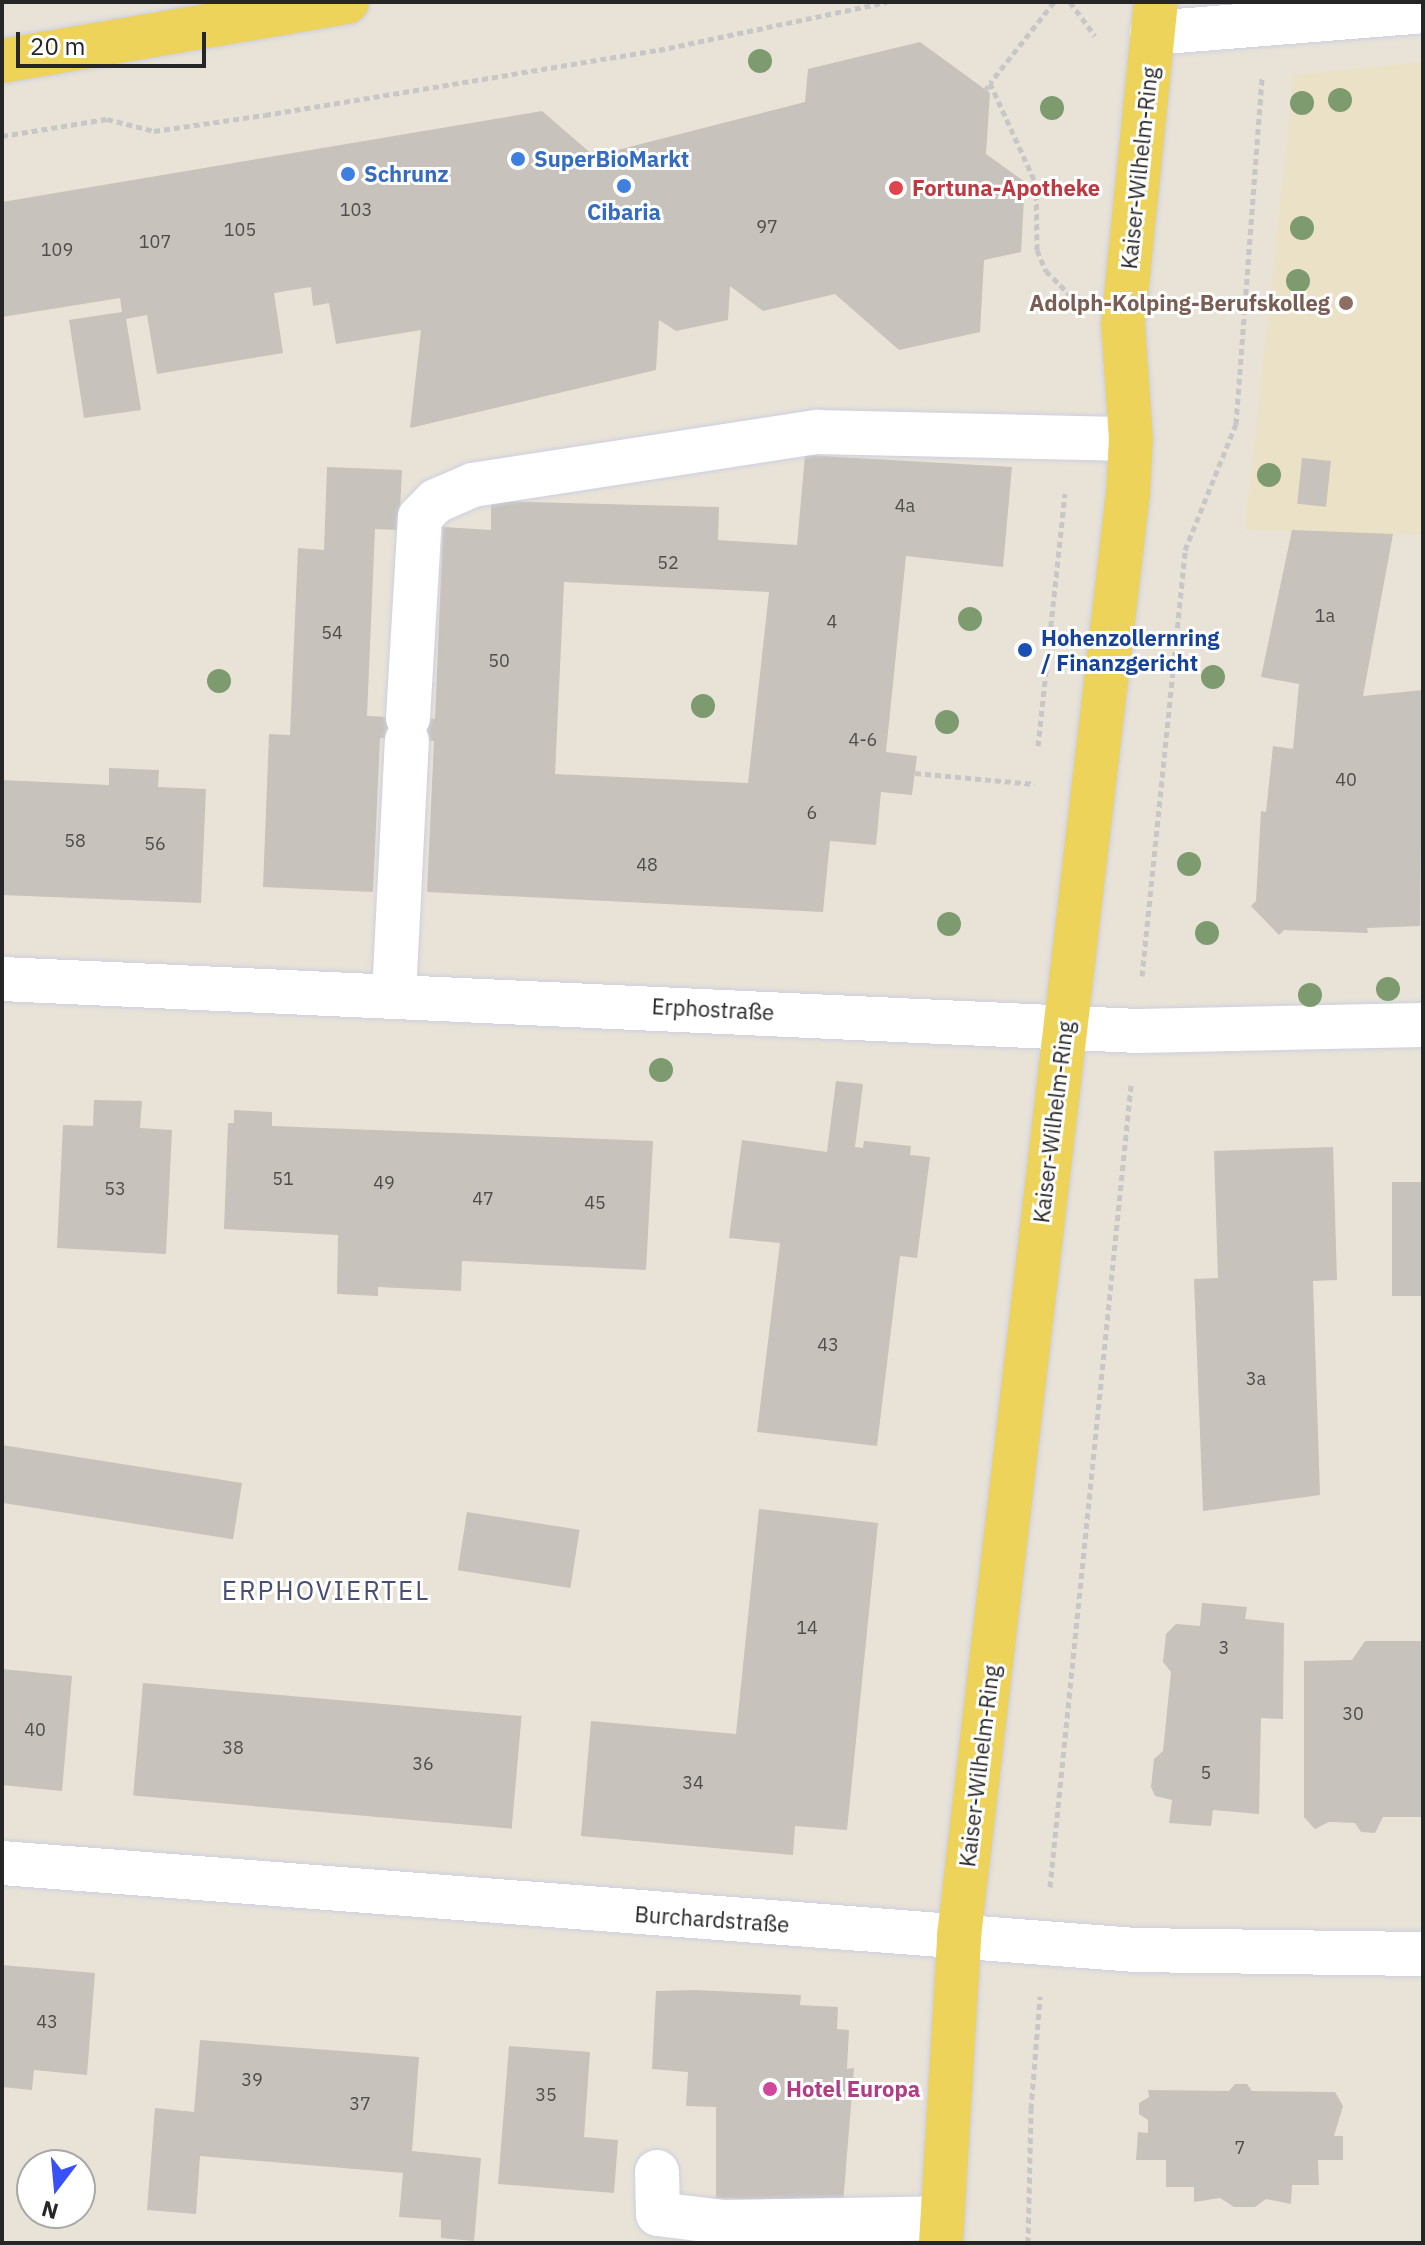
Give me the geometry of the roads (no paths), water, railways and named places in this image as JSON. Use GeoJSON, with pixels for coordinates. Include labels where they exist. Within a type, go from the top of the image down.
{"type":"FeatureCollection","features":[{"type":"Feature","properties":{"kind":"main road"},"geometry":{"type":"LineString","coordinates":[[2,61],[347,2]]}},
{"type":"Feature","properties":{"kind":"main road","name":"Kaiser-Wilhelm-Ring"},"geometry":{"type":"LineString","coordinates":[[942,2231],[959,1936],[1131,439],[1123,325],[1154,18]]}},
{"type":"Feature","properties":{"kind":"street"},"geometry":{"type":"LineString","coordinates":[[1154,18],[1268,24],[1423,11]]}},
{"type":"Feature","properties":{"kind":"street"},"geometry":{"type":"LineString","coordinates":[[394,995],[420,517],[436,501],[473,485],[817,432],[1131,439]]}},
{"type":"Feature","properties":{"kind":"street","name":"Erphostraße"},"geometry":{"type":"LineString","coordinates":[[2,979],[1137,1031],[1423,1025]]}},
{"type":"Feature","properties":{"kind":"street","name":"Burchardstraße"},"geometry":{"type":"LineString","coordinates":[[2,1863],[1134,1950],[1423,1954]]}},
{"type":"Feature","properties":{"kind":"street"},"geometry":{"type":"LineString","coordinates":[[657,2172],[658,2214],[722,2222],[942,2231]]}},
{"type":"Feature","properties":{"kind":"place","name":"SuperBioMarkt"},"geometry":{"type":"Point","coordinates":[518,159]}},
{"type":"Feature","properties":{"kind":"place","name":"Schrunz"},"geometry":{"type":"Point","coordinates":[348,174]}},
{"type":"Feature","properties":{"kind":"place","name":"Cibaria"},"geometry":{"type":"Point","coordinates":[624,186]}},
{"type":"Feature","properties":{"kind":"place","name":"Fortuna-Apotheke"},"geometry":{"type":"Point","coordinates":[896,188]}},
{"type":"Feature","properties":{"kind":"place","name":"Adolph-Kolping-Berufskolleg"},"geometry":{"type":"Point","coordinates":[1346,303]}},
{"type":"Feature","properties":{"kind":"place","name":"Hohenzollernring / Finanzgericht"},"geometry":{"type":"Point","coordinates":[1025,650]}},
{"type":"Feature","properties":{"kind":"place","name":"Hotel Europa"},"geometry":{"type":"Point","coordinates":[770,2089]}},
{"type":"Feature","properties":{"kind":"district","name":"ERPHOVIERTEL"},"geometry":{"type":"Point","coordinates":[326,1591]}}]}
